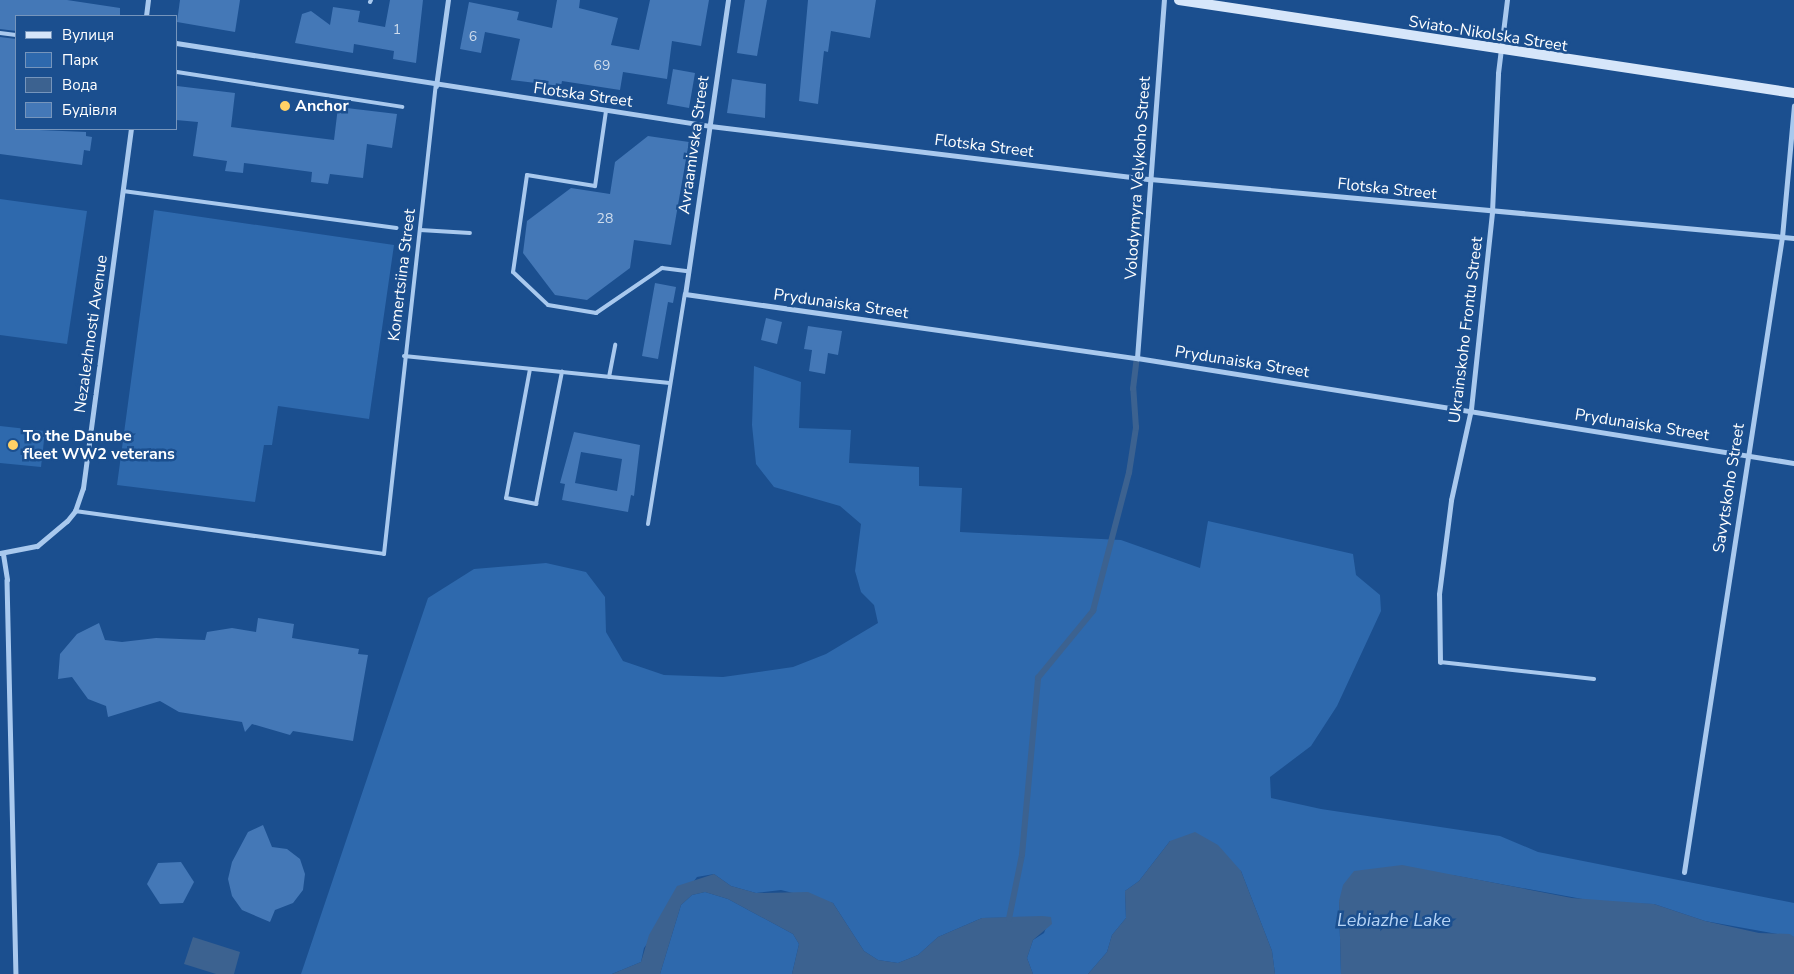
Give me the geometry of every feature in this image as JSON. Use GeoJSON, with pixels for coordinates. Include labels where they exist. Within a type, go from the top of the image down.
{"type":"FeatureCollection","features":[{"type":"Feature","properties":{"kind":"main road","name":"Sviato-Nikolska Street"},"geometry":{"type":"LineString","coordinates":[[1178,0],[1499,51],[1794,93]]}},
{"type":"Feature","properties":{"kind":"street"},"geometry":{"type":"LineString","coordinates":[[146,15],[148,0]]}},
{"type":"Feature","properties":{"kind":"street","name":"Komertsiina Street"},"geometry":{"type":"LineString","coordinates":[[436,86],[448,0]]}},
{"type":"Feature","properties":{"kind":"street","name":"Avraamivska Street"},"geometry":{"type":"LineString","coordinates":[[685,294],[728,0]]}},
{"type":"Feature","properties":{"kind":"street","name":"Volodymyra Velykoho Street"},"geometry":{"type":"LineString","coordinates":[[1137,358],[1164,0]]}},
{"type":"Feature","properties":{"kind":"street","name":"Ukrainskoho Frontu Street"},"geometry":{"type":"LineString","coordinates":[[1440,662],[1439,594],[1444,550],[1471,409],[1492,212],[1499,51],[1507,0]]}},
{"type":"Feature","properties":{"kind":"street","name":"Flotska Street"},"geometry":{"type":"LineString","coordinates":[[178,43],[436,86],[710,126],[1150,179],[1492,212],[1794,238]]}},
{"type":"Feature","properties":{"kind":"street","name":"Savytskoho Street"},"geometry":{"type":"LineString","coordinates":[[1684,872],[1782,237],[1794,106]]}},
{"type":"Feature","properties":{"kind":"street","name":"Nezalezhnosti Avenue"},"geometry":{"type":"LineString","coordinates":[[2,554],[37,546],[75,511],[83,488],[131,130]]}},
{"type":"Feature","properties":{"kind":"street","name":"Prydunaiska Street"},"geometry":{"type":"LineString","coordinates":[[685,294],[1137,358],[1471,409],[1794,463]]}},
{"type":"Feature","properties":{"kind":"street"},"geometry":{"type":"LineString","coordinates":[[2,554],[7,580],[16,974]]}},
{"type":"Feature","properties":{"kind":"lane"},"geometry":{"type":"LineString","coordinates":[[0,33],[15,35]]}},
{"type":"Feature","properties":{"kind":"lane"},"geometry":{"type":"LineString","coordinates":[[178,72],[402,107]]}},
{"type":"Feature","properties":{"kind":"lane","name":"Komertsiina Street"},"geometry":{"type":"LineString","coordinates":[[75,511],[384,554],[404,356],[436,86]]}},
{"type":"Feature","properties":{"kind":"lane"},"geometry":{"type":"LineString","coordinates":[[606,111],[595,186],[527,175],[512,272],[548,305],[596,312],[662,268],[688,271]]}},
{"type":"Feature","properties":{"kind":"lane"},"geometry":{"type":"LineString","coordinates":[[123,191],[397,228]]}},
{"type":"Feature","properties":{"kind":"lane"},"geometry":{"type":"LineString","coordinates":[[420,230],[470,233]]}},
{"type":"Feature","properties":{"kind":"lane"},"geometry":{"type":"LineString","coordinates":[[648,524],[685,294]]}},
{"type":"Feature","properties":{"kind":"lane"},"geometry":{"type":"LineString","coordinates":[[609,377],[615,345]]}},
{"type":"Feature","properties":{"kind":"lane"},"geometry":{"type":"LineString","coordinates":[[404,356],[670,383]]}},
{"type":"Feature","properties":{"kind":"lane"},"geometry":{"type":"LineString","coordinates":[[530,368],[506,498],[536,504],[562,372]]}},
{"type":"Feature","properties":{"kind":"lane"},"geometry":{"type":"LineString","coordinates":[[1440,662],[1594,680]]}},
{"type":"Feature","properties":{"kind":"green space"},"geometry":{"type":"Polygon","coordinates":[[[0,199],[87,211],[67,344],[0,335],[0,199]]]}},
{"type":"Feature","properties":{"kind":"green space"},"geometry":{"type":"Polygon","coordinates":[[[154,210],[394,245],[369,419],[278,406],[272,445],[264,445],[255,502],[117,485],[154,210]]]}},
{"type":"Feature","properties":{"kind":"green space"},"geometry":{"type":"Polygon","coordinates":[[[754,366],[801,382],[799,428],[851,430],[849,463],[919,467],[919,486],[962,488],[960,532],[1121,540],[1200,568],[1208,521],[1353,554],[1356,575],[1380,595],[1381,611],[1337,706],[1311,746],[1270,777],[1271,798],[1321,809],[1500,836],[1538,852],[1794,903],[1794,937],[1705,921],[1654,904],[1604,903],[1452,875],[1339,901],[1341,974],[1275,974],[1272,951],[1241,871],[1170,841],[1139,881],[1125,891],[1126,918],[1112,935],[1107,952],[1088,974],[1033,974],[1027,958],[1033,940],[1044,933],[1050,917],[982,918],[938,937],[918,955],[898,963],[878,960],[864,951],[833,903],[781,890],[756,893],[731,886],[714,874],[697,877],[644,948],[641,962],[612,974],[301,974],[428,598],[474,569],[546,563],[586,572],[605,597],[606,632],[623,661],[664,675],[723,677],[793,667],[826,654],[878,623],[874,605],[861,592],[855,571],[861,524],[840,506],[774,487],[756,464],[752,425],[754,366]]]}},
{"type":"Feature","properties":{"kind":"green space"},"geometry":{"type":"Polygon","coordinates":[[[0,426],[45,431],[41,467],[0,463],[0,426]]]}},
{"type":"Feature","properties":{"kind":"green space"},"geometry":{"type":"Polygon","coordinates":[[[705,892],[728,899],[793,934],[799,944],[792,974],[660,974],[681,905],[692,895],[705,892]]]}},
{"type":"Feature","properties":{"kind":"water"},"geometry":{"type":"Polygon","coordinates":[[[1195,832],[1218,845],[1241,871],[1272,951],[1275,974],[1088,974],[1107,952],[1112,935],[1126,918],[1125,891],[1139,881],[1170,841],[1195,832]]]}},
{"type":"Feature","properties":{"kind":"water","name":"Lebiazhe Lake"},"geometry":{"type":"Polygon","coordinates":[[[1402,865],[1572,898],[1654,904],[1705,921],[1759,933],[1790,934],[1794,937],[1794,974],[1341,974],[1339,901],[1343,885],[1354,871],[1402,865]]]}},
{"type":"Feature","properties":{"kind":"water"},"geometry":{"type":"Polygon","coordinates":[[[714,874],[731,886],[756,893],[808,892],[833,903],[864,951],[878,960],[898,963],[918,955],[938,937],[982,918],[1042,916],[1051,917],[1052,924],[1033,940],[1027,958],[1033,974],[792,974],[799,944],[793,934],[728,899],[705,892],[692,895],[681,905],[660,974],[612,974],[641,962],[649,935],[677,886],[714,874]]]}},
{"type":"Feature","properties":{"kind":"water"},"geometry":{"type":"Polygon","coordinates":[[[193,937],[240,952],[234,974],[216,974],[184,964],[193,937]]]}},
{"type":"Feature","properties":{"kind":"building"},"geometry":{"type":"Polygon","coordinates":[[[0,0],[67,0],[120,8],[120,15],[15,15],[15,31],[0,29],[0,0]]]}},
{"type":"Feature","properties":{"kind":"building"},"geometry":{"type":"Polygon","coordinates":[[[180,0],[240,0],[235,32],[178,22],[180,0]]]}},
{"type":"Feature","properties":{"kind":"building"},"geometry":{"type":"Polygon","coordinates":[[[390,0],[423,0],[416,63],[393,59],[394,51],[354,44],[353,53],[295,43],[302,14],[311,11],[330,25],[333,7],[360,11],[358,22],[385,27],[390,0]]]}},
{"type":"Feature","properties":{"kind":"building"},"geometry":{"type":"Polygon","coordinates":[[[557,0],[580,0],[579,8],[618,18],[611,45],[639,50],[650,0],[709,0],[701,46],[672,41],[667,79],[623,72],[620,90],[562,81],[561,86],[511,80],[520,39],[485,32],[481,53],[460,49],[469,2],[519,12],[517,20],[552,28],[557,0]]]}},
{"type":"Feature","properties":{"kind":"building"},"geometry":{"type":"Polygon","coordinates":[[[745,0],[767,0],[757,56],[737,53],[745,0]]]}},
{"type":"Feature","properties":{"kind":"building"},"geometry":{"type":"Polygon","coordinates":[[[808,0],[876,0],[870,38],[831,31],[828,52],[824,51],[818,104],[799,101],[808,0]]]}},
{"type":"Feature","properties":{"kind":"building"},"geometry":{"type":"Polygon","coordinates":[[[0,37],[15,39],[15,130],[86,132],[86,136],[92,137],[90,151],[84,150],[82,165],[0,154],[0,37]]]}},
{"type":"Feature","properties":{"kind":"building"},"geometry":{"type":"Polygon","coordinates":[[[673,69],[695,73],[689,108],[667,104],[673,69]]]}},
{"type":"Feature","properties":{"kind":"building"},"geometry":{"type":"Polygon","coordinates":[[[732,79],[766,84],[765,118],[727,113],[732,79]]]}},
{"type":"Feature","properties":{"kind":"building"},"geometry":{"type":"Polygon","coordinates":[[[178,86],[235,93],[231,127],[334,140],[338,107],[397,114],[392,148],[367,144],[363,178],[330,174],[328,184],[311,182],[312,172],[244,163],[243,173],[225,171],[227,161],[193,156],[198,122],[178,120],[178,86]]]}},
{"type":"Feature","properties":{"kind":"building"},"geometry":{"type":"Polygon","coordinates":[[[648,136],[689,142],[671,245],[634,240],[630,268],[587,300],[555,295],[523,253],[527,221],[571,188],[610,194],[615,162],[648,136]]]}},
{"type":"Feature","properties":{"kind":"building"},"geometry":{"type":"Polygon","coordinates":[[[655,283],[676,287],[673,303],[668,302],[658,359],[642,356],[655,283]]]}},
{"type":"Feature","properties":{"kind":"building"},"geometry":{"type":"Polygon","coordinates":[[[766,318],[782,322],[777,344],[761,340],[766,318]]]}},
{"type":"Feature","properties":{"kind":"building"},"geometry":{"type":"Polygon","coordinates":[[[808,326],[842,331],[838,355],[828,353],[825,374],[809,371],[812,350],[804,349],[808,326]]]}},
{"type":"Feature","properties":{"kind":"building"},"geometry":{"type":"Polygon","coordinates":[[[574,432],[640,445],[634,496],[631,495],[628,512],[562,500],[565,484],[560,483],[574,432]],[[581,452],[575,483],[617,491],[622,459],[581,452]]]}},
{"type":"Feature","properties":{"kind":"building"},"geometry":{"type":"Polygon","coordinates":[[[258,618],[294,624],[292,638],[359,649],[358,654],[368,655],[353,741],[293,731],[290,735],[252,724],[245,732],[242,722],[179,712],[160,701],[108,717],[106,706],[88,699],[72,677],[58,679],[60,654],[77,634],[99,623],[105,640],[122,642],[156,638],[205,640],[207,632],[232,628],[256,632],[258,618]]]}},
{"type":"Feature","properties":{"kind":"building"},"geometry":{"type":"Polygon","coordinates":[[[263,825],[272,847],[287,849],[300,859],[305,874],[303,890],[293,903],[275,910],[270,922],[242,910],[232,896],[228,879],[232,862],[248,832],[263,825]]]}},
{"type":"Feature","properties":{"kind":"building"},"geometry":{"type":"Polygon","coordinates":[[[181,862],[194,882],[183,903],[160,904],[147,884],[158,863],[181,862]]]}},
{"type":"Feature","properties":{"kind":"waterway"},"geometry":{"type":"LineString","coordinates":[[1009,919],[1022,855],[1038,678],[1093,611],[1129,473],[1136,428],[1133,389],[1137,358]]}},
{"type":"Feature","properties":{"kind":"place","name":"Anchor"},"geometry":{"type":"Point","coordinates":[285,106]}},
{"type":"Feature","properties":{"kind":"place","name":"To the Danube fleet WW2 veterans"},"geometry":{"type":"Point","coordinates":[13,445]}}]}
